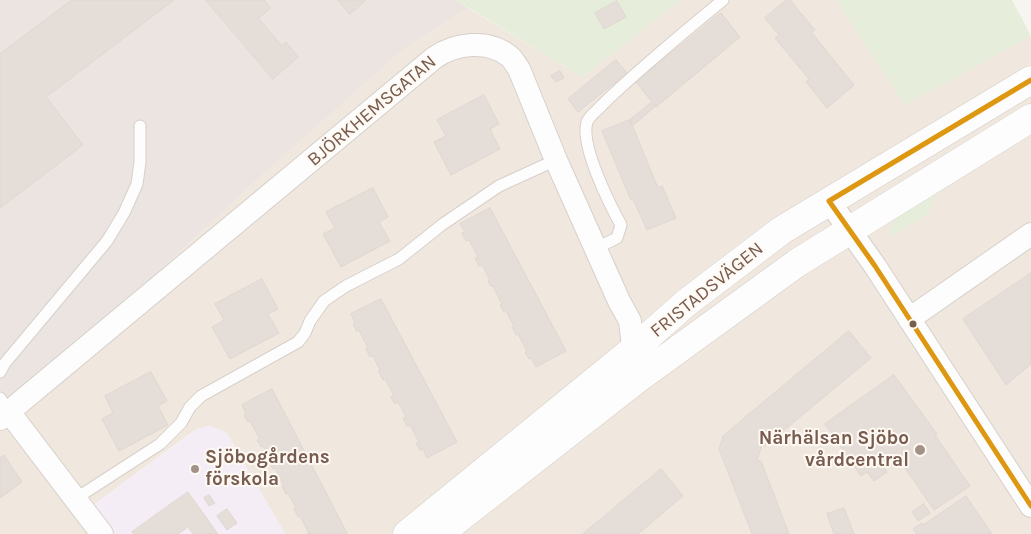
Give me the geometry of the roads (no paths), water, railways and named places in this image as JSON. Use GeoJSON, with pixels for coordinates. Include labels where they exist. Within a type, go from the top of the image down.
{"type":"FeatureCollection","features":[{"type":"Feature","properties":{"kind":"street","name":"BJÖRKHEMSGATAN"},"geometry":{"type":"LineString","coordinates":[[3,409],[443,52],[474,45],[490,46],[509,56],[519,69],[556,160],[630,321],[636,380]]}},
{"type":"Feature","properties":{"kind":"street","name":"FRISTADSVÄGEN"},"geometry":{"type":"LineString","coordinates":[[406,534],[634,349],[686,303],[782,230],[1031,80]]}},
{"type":"Feature","properties":{"kind":"street","name":"FRISTADSVÄGEN"},"geometry":{"type":"LineString","coordinates":[[439,534],[636,380],[789,268],[1031,118]]}},
{"type":"Feature","properties":{"kind":"street"},"geometry":{"type":"LineString","coordinates":[[829,202],[909,318],[1031,506]]}},
{"type":"Feature","properties":{"kind":"street"},"geometry":{"type":"LineString","coordinates":[[909,318],[1031,234]]}},
{"type":"Feature","properties":{"kind":"street"},"geometry":{"type":"LineString","coordinates":[[3,409],[102,534]]}},
{"type":"Feature","properties":{"kind":"lane"},"geometry":{"type":"LineString","coordinates":[[596,248],[617,238],[621,225],[592,160],[585,136],[587,120],[619,89],[723,0]]}},
{"type":"Feature","properties":{"kind":"lane"},"geometry":{"type":"LineString","coordinates":[[0,372],[5,363],[107,242],[124,213],[137,184],[140,162],[140,126]]}},
{"type":"Feature","properties":{"kind":"lane"},"geometry":{"type":"LineString","coordinates":[[75,499],[160,444],[181,423],[190,407],[201,396],[298,342],[324,301],[346,286],[400,258],[443,224],[499,186],[556,160]]}},
{"type":"Feature","properties":{"kind":"place","name":"Närhälsan Sjöbo vårdcentral"},"geometry":{"type":"Point","coordinates":[920,450]}},
{"type":"Feature","properties":{"kind":"place","name":"Sjöbogårdens förskola"},"geometry":{"type":"Point","coordinates":[195,469]}}]}
